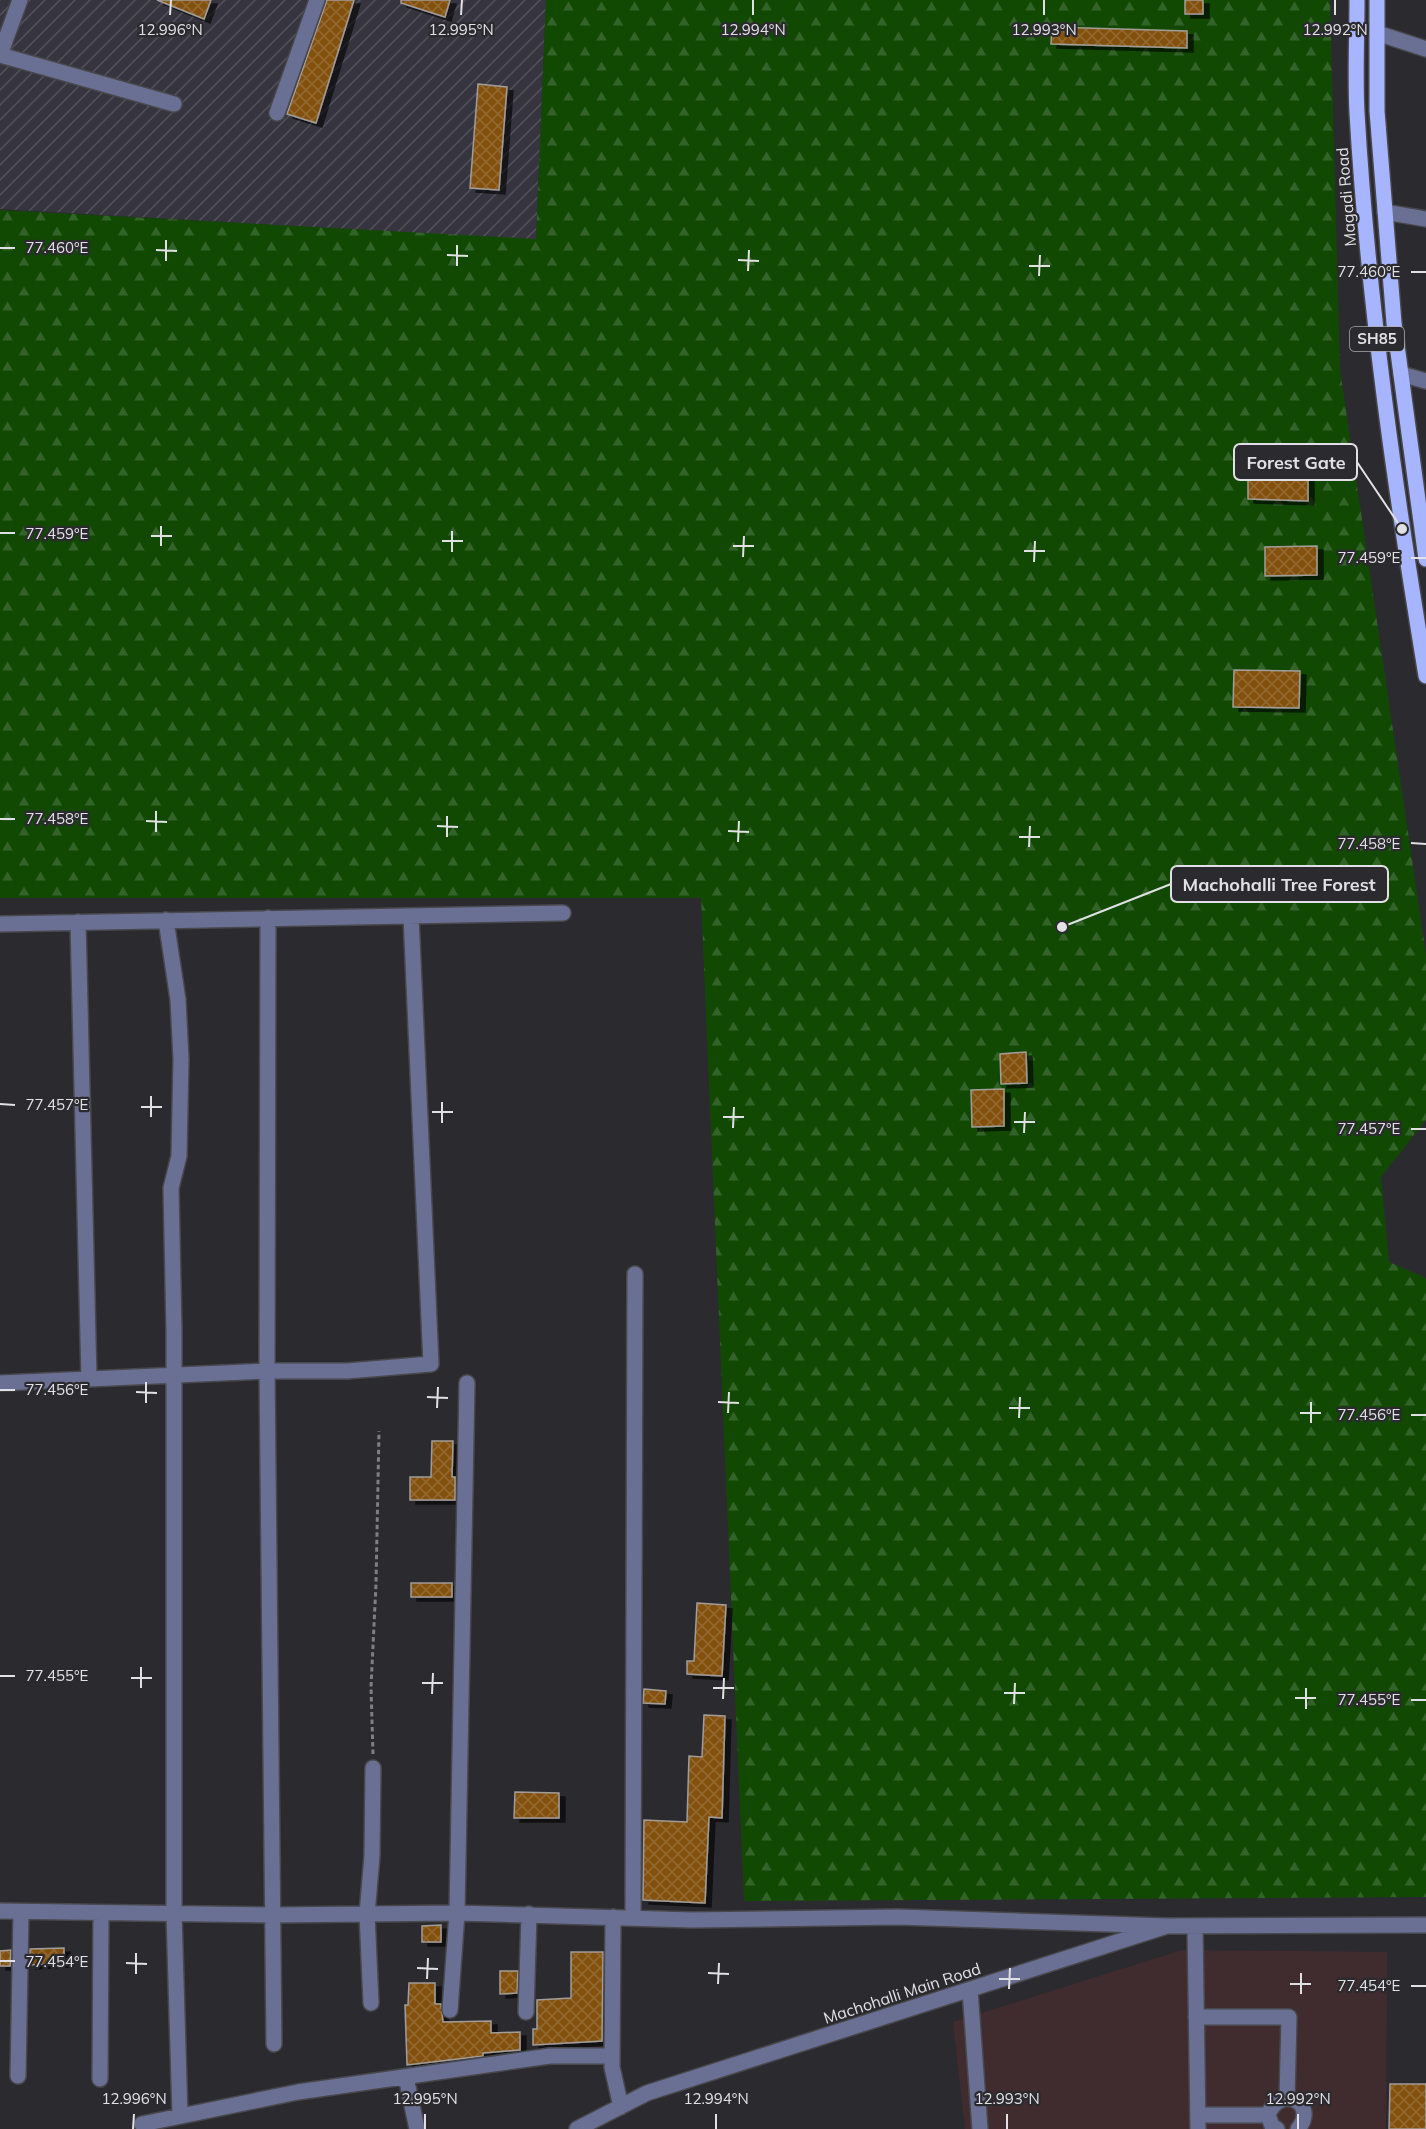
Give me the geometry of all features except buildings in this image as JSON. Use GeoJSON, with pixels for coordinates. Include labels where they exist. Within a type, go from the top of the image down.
{"type":"FeatureCollection","features":[{"type":"Feature","properties":{"kind":"main road","name":"Magadi Road"},"geometry":{"type":"LineString","coordinates":[[1357,0],[1357,112],[1375,324],[1402,528],[1426,676]]}},
{"type":"Feature","properties":{"kind":"main road","name":"SH85"},"geometry":{"type":"LineString","coordinates":[[1377,0],[1377,111],[1394,323],[1426,559]]}},
{"type":"Feature","properties":{"kind":"street"},"geometry":{"type":"LineString","coordinates":[[20,0],[0,56],[174,104]]}},
{"type":"Feature","properties":{"kind":"street"},"geometry":{"type":"LineString","coordinates":[[277,113],[316,0]]}},
{"type":"Feature","properties":{"kind":"street"},"geometry":{"type":"LineString","coordinates":[[1377,33],[1426,49]]}},
{"type":"Feature","properties":{"kind":"street"},"geometry":{"type":"LineString","coordinates":[[1385,212],[1426,219]]}},
{"type":"Feature","properties":{"kind":"street"},"geometry":{"type":"LineString","coordinates":[[1401,374],[1426,381]]}},
{"type":"Feature","properties":{"kind":"street"},"geometry":{"type":"LineString","coordinates":[[0,924],[563,913]]}},
{"type":"Feature","properties":{"kind":"street"},"geometry":{"type":"LineString","coordinates":[[0,1383],[267,1371],[347,1371],[431,1364],[411,916]]}},
{"type":"Feature","properties":{"kind":"street"},"geometry":{"type":"LineString","coordinates":[[268,918],[267,1371],[274,2044]]}},
{"type":"Feature","properties":{"kind":"street"},"geometry":{"type":"LineString","coordinates":[[166,920],[178,999],[181,1059],[179,1156],[171,1188],[174,1376],[174,1914],[180,2116]]}},
{"type":"Feature","properties":{"kind":"street"},"geometry":{"type":"LineString","coordinates":[[78,922],[89,1380]]}},
{"type":"Feature","properties":{"kind":"street"},"geometry":{"type":"LineString","coordinates":[[633,1918],[635,1274]]}},
{"type":"Feature","properties":{"kind":"street"},"geometry":{"type":"LineString","coordinates":[[450,2010],[457,1913],[467,1383]]}},
{"type":"Feature","properties":{"kind":"street"},"geometry":{"type":"LineString","coordinates":[[371,2003],[368,1914],[372,1857],[373,1768]]}},
{"type":"Feature","properties":{"kind":"street"},"geometry":{"type":"LineString","coordinates":[[0,1911],[273,1915],[457,1913],[692,1920],[898,1917],[1167,1926]]}},
{"type":"Feature","properties":{"kind":"street"},"geometry":{"type":"LineString","coordinates":[[18,2076],[21,1912]]}},
{"type":"Feature","properties":{"kind":"street"},"geometry":{"type":"LineString","coordinates":[[100,2079],[101,1914]]}},
{"type":"Feature","properties":{"kind":"street"},"geometry":{"type":"LineString","coordinates":[[526,2012],[529,1914]]}},
{"type":"Feature","properties":{"kind":"street"},"geometry":{"type":"LineString","coordinates":[[613,1917],[612,2067],[621,2107]]}},
{"type":"Feature","properties":{"kind":"street","name":"Machohalli Main Road"},"geometry":{"type":"LineString","coordinates":[[577,2129],[646,2093],[1167,1926],[1426,1925]]}},
{"type":"Feature","properties":{"kind":"street"},"geometry":{"type":"LineString","coordinates":[[1195,1926],[1198,2122],[1268,2115]]}},
{"type":"Feature","properties":{"kind":"street"},"geometry":{"type":"LineString","coordinates":[[970,1990],[980,2129]]}},
{"type":"Feature","properties":{"kind":"street"},"geometry":{"type":"LineString","coordinates":[[1196,2017],[1289,2017],[1287,2098]]}},
{"type":"Feature","properties":{"kind":"street"},"geometry":{"type":"LineString","coordinates":[[142,2124],[298,2092],[550,2056],[612,2056]]}},
{"type":"Feature","properties":{"kind":"street"},"geometry":{"type":"LineString","coordinates":[[406,2077],[417,2129]]}},
{"type":"Feature","properties":{"kind":"street"},"geometry":{"type":"LineString","coordinates":[[1268,2115],[1275,2104],[1283,2098],[1299,2102],[1304,2109],[1304,2119],[1298,2129]]}},
{"type":"Feature","properties":{"kind":"street"},"geometry":{"type":"LineString","coordinates":[[1268,2115],[1272,2126],[1277,2129]]}},
{"type":"Feature","properties":{"kind":"path"},"geometry":{"type":"LineString","coordinates":[[373,1768],[371,1687],[379,1431]]}},
{"type":"Feature","properties":{"kind":"shaded area"},"geometry":{"type":"Polygon","coordinates":[[[0,0],[546,0],[536,240],[0,209],[0,0]]]}},
{"type":"Feature","properties":{"kind":"shaded area"},"geometry":{"type":"Polygon","coordinates":[[[1182,1950],[1387,1952],[1386,2129],[965,2129],[953,2022],[1182,1950]]]}},
{"type":"Feature","properties":{"kind":"green space"},"geometry":{"type":"Polygon","coordinates":[[[546,0],[1330,0],[1340,370],[1426,955],[1426,1120],[1381,1177],[1389,1262],[1426,1278],[1426,1897],[744,1901],[701,898],[0,898],[0,210],[536,239],[546,0]]]}},
{"type":"Feature","properties":{"kind":"place","name":"Forest Gate"},"geometry":{"type":"Point","coordinates":[1402,529]}},
{"type":"Feature","properties":{"kind":"place","name":"Machohalli Tree Forest"},"geometry":{"type":"Point","coordinates":[1062,927]}}]}
